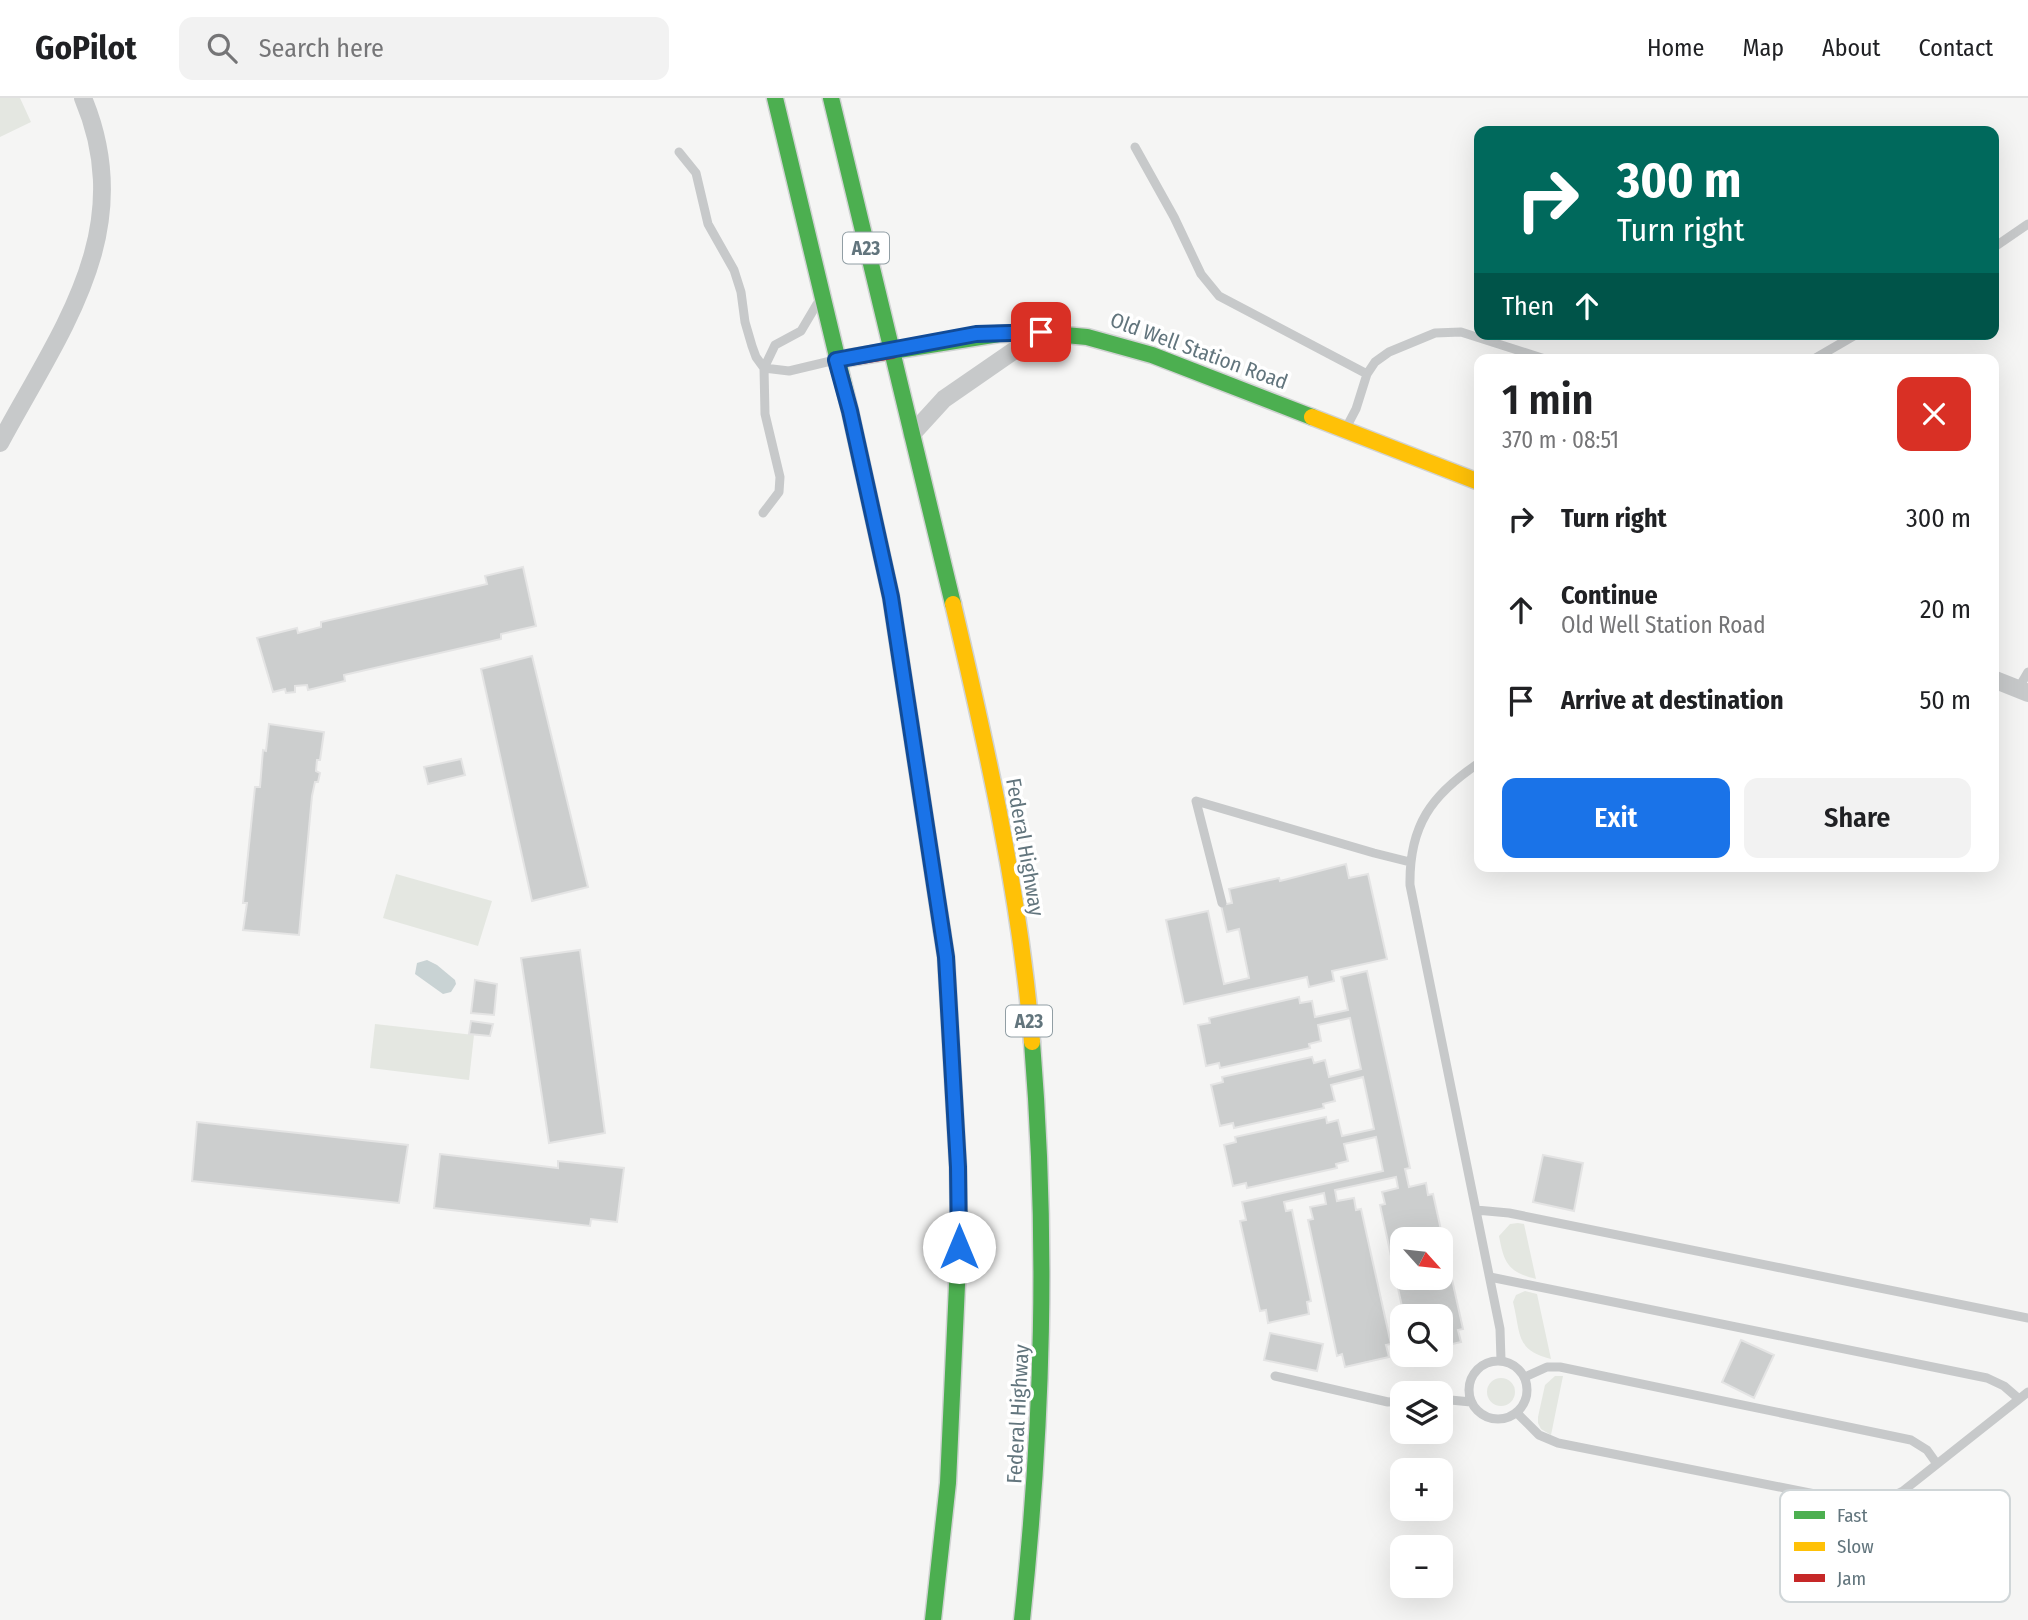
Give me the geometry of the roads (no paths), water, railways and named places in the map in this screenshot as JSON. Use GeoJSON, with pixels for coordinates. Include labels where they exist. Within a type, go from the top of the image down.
{"type":"FeatureCollection","features":[{"type":"Feature","properties":{"kind":"main road","name":"A23"},"geometry":{"type":"LineString","coordinates":[[775,98],[850,411],[891,597],[946,957],[958,1167],[959,1273],[948,1483],[933,1620]]}},
{"type":"Feature","properties":{"kind":"main road","name":"Federal Highway"},"geometry":{"type":"LineString","coordinates":[[831,98],[991,775],[1020,942],[1032,1046],[1042,1229],[1043,1321],[1037,1465],[1022,1620]]}},
{"type":"Feature","properties":{"kind":"main road","name":"Old Well Station Road"},"geometry":{"type":"LineString","coordinates":[[836,360],[976,334],[1041,332],[1096,338],[1123,345],[1474,480]]}},
{"type":"Feature","properties":{"kind":"street"},"geometry":{"type":"LineString","coordinates":[[0,443],[78,299],[99,237],[102,193],[99,149],[83,98]]}},
{"type":"Feature","properties":{"kind":"street"},"geometry":{"type":"LineString","coordinates":[[912,433],[944,399],[1041,332]]}},
{"type":"Feature","properties":{"kind":"street"},"geometry":{"type":"LineString","coordinates":[[1999,681],[2023,691]]}},
{"type":"Feature","properties":{"kind":"lane"},"geometry":{"type":"LineString","coordinates":[[1136,147],[1201,274],[1219,296],[1367,374]]}},
{"type":"Feature","properties":{"kind":"lane"},"geometry":{"type":"LineString","coordinates":[[679,152],[696,173],[708,224],[734,270],[752,346],[764,368],[789,370],[836,360]]}},
{"type":"Feature","properties":{"kind":"lane"},"geometry":{"type":"LineString","coordinates":[[1999,244],[2028,224]]}},
{"type":"Feature","properties":{"kind":"lane"},"geometry":{"type":"LineString","coordinates":[[763,513],[779,492],[780,477],[765,414],[764,368],[775,345],[801,331],[821,296]]}},
{"type":"Feature","properties":{"kind":"lane"},"geometry":{"type":"LineString","coordinates":[[1344,430],[1356,410],[1367,374],[1375,362],[1389,352],[1435,333],[1461,332],[1474,336]]}},
{"type":"Feature","properties":{"kind":"lane"},"geometry":{"type":"LineString","coordinates":[[1486,340],[1529,354]]}},
{"type":"Feature","properties":{"kind":"lane"},"geometry":{"type":"LineString","coordinates":[[1823,354],[1847,340]]}},
{"type":"Feature","properties":{"kind":"lane"},"geometry":{"type":"LineString","coordinates":[[2023,691],[2028,672]]}},
{"type":"Feature","properties":{"kind":"lane"},"geometry":{"type":"LineString","coordinates":[[1474,766],[1452,781],[1425,817],[1415,838],[1410,862],[1410,885],[1500,1329],[1501,1360]]}},
{"type":"Feature","properties":{"kind":"lane"},"geometry":{"type":"LineString","coordinates":[[1222,903],[1196,800],[1410,862]]}},
{"type":"Feature","properties":{"kind":"lane"},"geometry":{"type":"LineString","coordinates":[[1476,1210],[1509,1213],[2028,1318]]}},
{"type":"Feature","properties":{"kind":"lane"},"geometry":{"type":"LineString","coordinates":[[1490,1277],[1987,1378],[2004,1386],[2019,1399]]}},
{"type":"Feature","properties":{"kind":"lane"},"geometry":{"type":"LineString","coordinates":[[1501,1360],[1510,1363],[1525,1377],[1528,1386],[1527,1396],[1517,1413],[1500,1420],[1491,1419],[1476,1410],[1471,1402],[1470,1382],[1474,1373],[1490,1361],[1501,1360]]}},
{"type":"Feature","properties":{"kind":"lane"},"geometry":{"type":"LineString","coordinates":[[1525,1377],[1548,1367],[1560,1367],[1873,1432],[1916,1442],[1927,1450],[1937,1464]]}},
{"type":"Feature","properties":{"kind":"lane"},"geometry":{"type":"LineString","coordinates":[[1276,1376],[1390,1402]]}},
{"type":"Feature","properties":{"kind":"lane"},"geometry":{"type":"LineString","coordinates":[[1904,1490],[2028,1392]]}},
{"type":"Feature","properties":{"kind":"lane"},"geometry":{"type":"LineString","coordinates":[[1453,1400],[1471,1402]]}},
{"type":"Feature","properties":{"kind":"lane"},"geometry":{"type":"LineString","coordinates":[[1517,1413],[1539,1435],[1558,1443],[1788,1490]]}}]}
